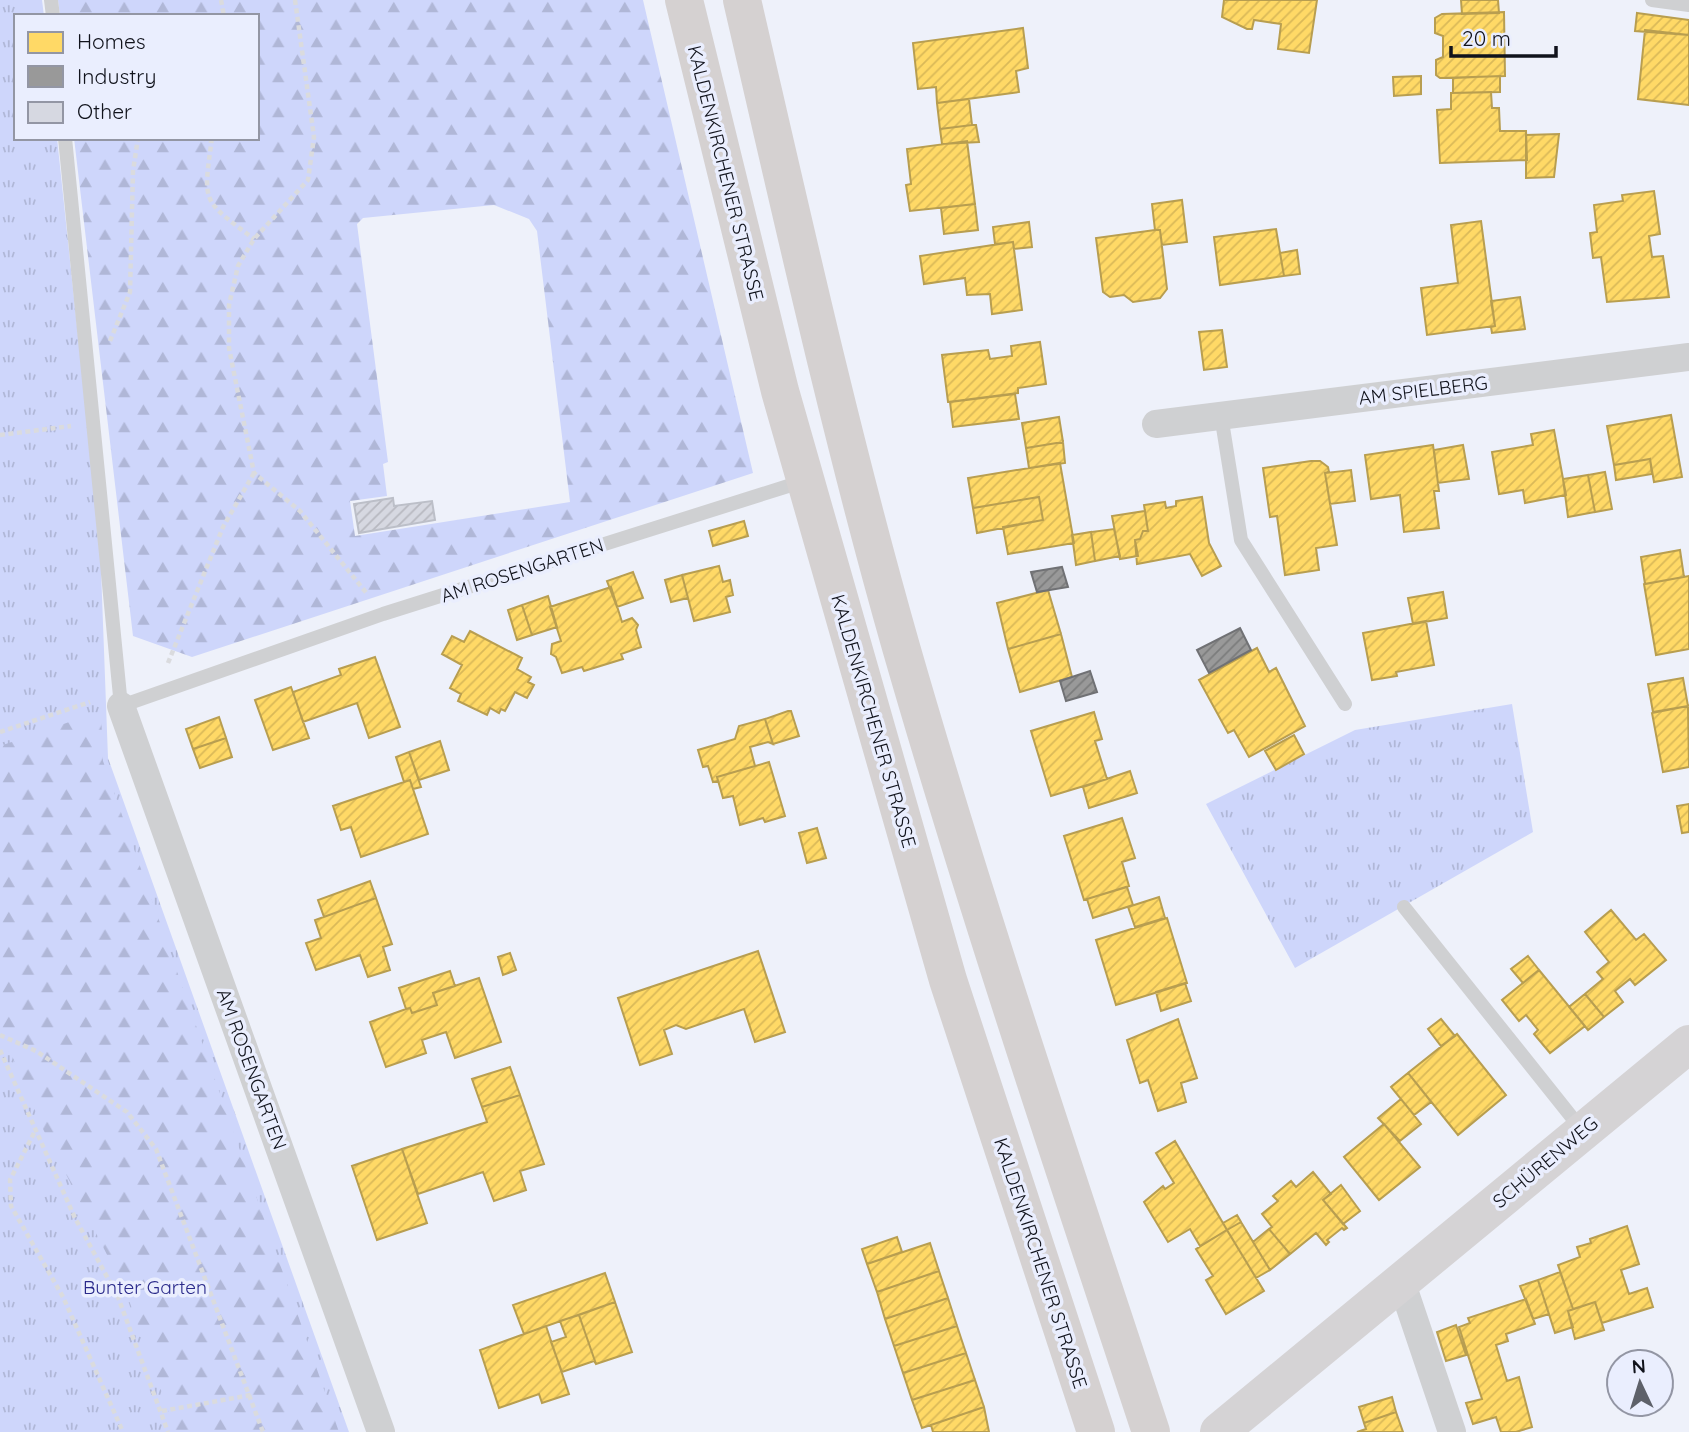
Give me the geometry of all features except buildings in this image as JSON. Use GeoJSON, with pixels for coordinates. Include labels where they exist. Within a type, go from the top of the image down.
{"type":"FeatureCollection","features":[{"type":"Feature","properties":{"kind":"main road","name":"KALDENKIRCHENER STRASSE"},"geometry":{"type":"LineString","coordinates":[[684,0],[780,391],[948,980],[1096,1432]]}},
{"type":"Feature","properties":{"kind":"main road"},"geometry":{"type":"LineString","coordinates":[[742,0],[832,389],[901,647],[988,932],[1151,1432]]}},
{"type":"Feature","properties":{"kind":"main road","name":"SCHÜRENWEG"},"geometry":{"type":"LineString","coordinates":[[1219,1432],[1689,1044]]}},
{"type":"Feature","properties":{"kind":"street","name":"AM SPIELBERG"},"geometry":{"type":"LineString","coordinates":[[1157,424],[1689,357]]}},
{"type":"Feature","properties":{"kind":"street","name":"AM ROSENGARTEN"},"geometry":{"type":"LineString","coordinates":[[121,706],[381,1432]]}},
{"type":"Feature","properties":{"kind":"street"},"geometry":{"type":"LineString","coordinates":[[1401,1281],[1452,1432]]}},
{"type":"Feature","properties":{"kind":"lane"},"geometry":{"type":"LineString","coordinates":[[1651,0],[1689,5]]}},
{"type":"Feature","properties":{"kind":"lane","name":"AM ROSENGARTEN"},"geometry":{"type":"LineString","coordinates":[[65,140],[121,706],[383,614],[806,481]]}},
{"type":"Feature","properties":{"kind":"lane"},"geometry":{"type":"LineString","coordinates":[[1221,415],[1241,540],[1345,704]]}},
{"type":"Feature","properties":{"kind":"lane"},"geometry":{"type":"LineString","coordinates":[[1404,907],[1582,1130]]}},
{"type":"Feature","properties":{"kind":"path"},"geometry":{"type":"LineString","coordinates":[[295,0],[314,137],[308,180],[254,239],[238,266],[229,305],[229,348],[254,473],[300,511],[383,614]]}},
{"type":"Feature","properties":{"kind":"path"},"geometry":{"type":"LineString","coordinates":[[88,377],[103,357],[130,292],[133,171],[138,140]]}},
{"type":"Feature","properties":{"kind":"path"},"geometry":{"type":"LineString","coordinates":[[211,140],[206,191],[209,203],[254,239]]}},
{"type":"Feature","properties":{"kind":"path"},"geometry":{"type":"LineString","coordinates":[[0,435],[92,423]]}},
{"type":"Feature","properties":{"kind":"path"},"geometry":{"type":"LineString","coordinates":[[0,732],[93,702],[121,706],[163,675],[223,527],[254,473]]}},
{"type":"Feature","properties":{"kind":"path"},"geometry":{"type":"LineString","coordinates":[[0,1035],[36,1052],[127,1112],[156,1149],[173,1200],[251,1395],[263,1432]]}},
{"type":"Feature","properties":{"kind":"path"},"geometry":{"type":"LineString","coordinates":[[0,1050],[75,1218],[118,1297],[168,1432]]}},
{"type":"Feature","properties":{"kind":"path"},"geometry":{"type":"LineString","coordinates":[[35,1132],[10,1180],[11,1206],[63,1297],[123,1432]]}},
{"type":"Feature","properties":{"kind":"path"},"geometry":{"type":"LineString","coordinates":[[162,1411],[251,1395]]}},
{"type":"Feature","properties":{"kind":"green space","name":"Bunter Garten"},"geometry":{"type":"Polygon","coordinates":[[[0,0],[42,0],[44,14],[14,14],[14,140],[57,140],[100,543],[108,758],[349,1432],[0,1432],[0,0]]]}},
{"type":"Feature","properties":{"kind":"green space"},"geometry":{"type":"Polygon","coordinates":[[[58,0],[643,0],[753,473],[192,657],[133,636],[74,140],[259,140],[259,14],[60,14],[58,0]],[[494,205],[363,218],[357,224],[388,462],[383,464],[387,496],[350,501],[355,536],[570,502],[537,231],[529,219],[494,205]]]}},
{"type":"Feature","properties":{"kind":"green space"},"geometry":{"type":"Polygon","coordinates":[[[1512,704],[1533,832],[1295,968],[1206,804],[1355,730],[1512,704]]]}},
{"type":"Feature","properties":{"kind":"green space"},"geometry":{"type":"Polygon","coordinates":[[[101,711],[103,761],[339,1432],[176,1432],[126,1292],[43,1129],[10,1051],[0,1053],[0,746],[101,711]]]}}]}
